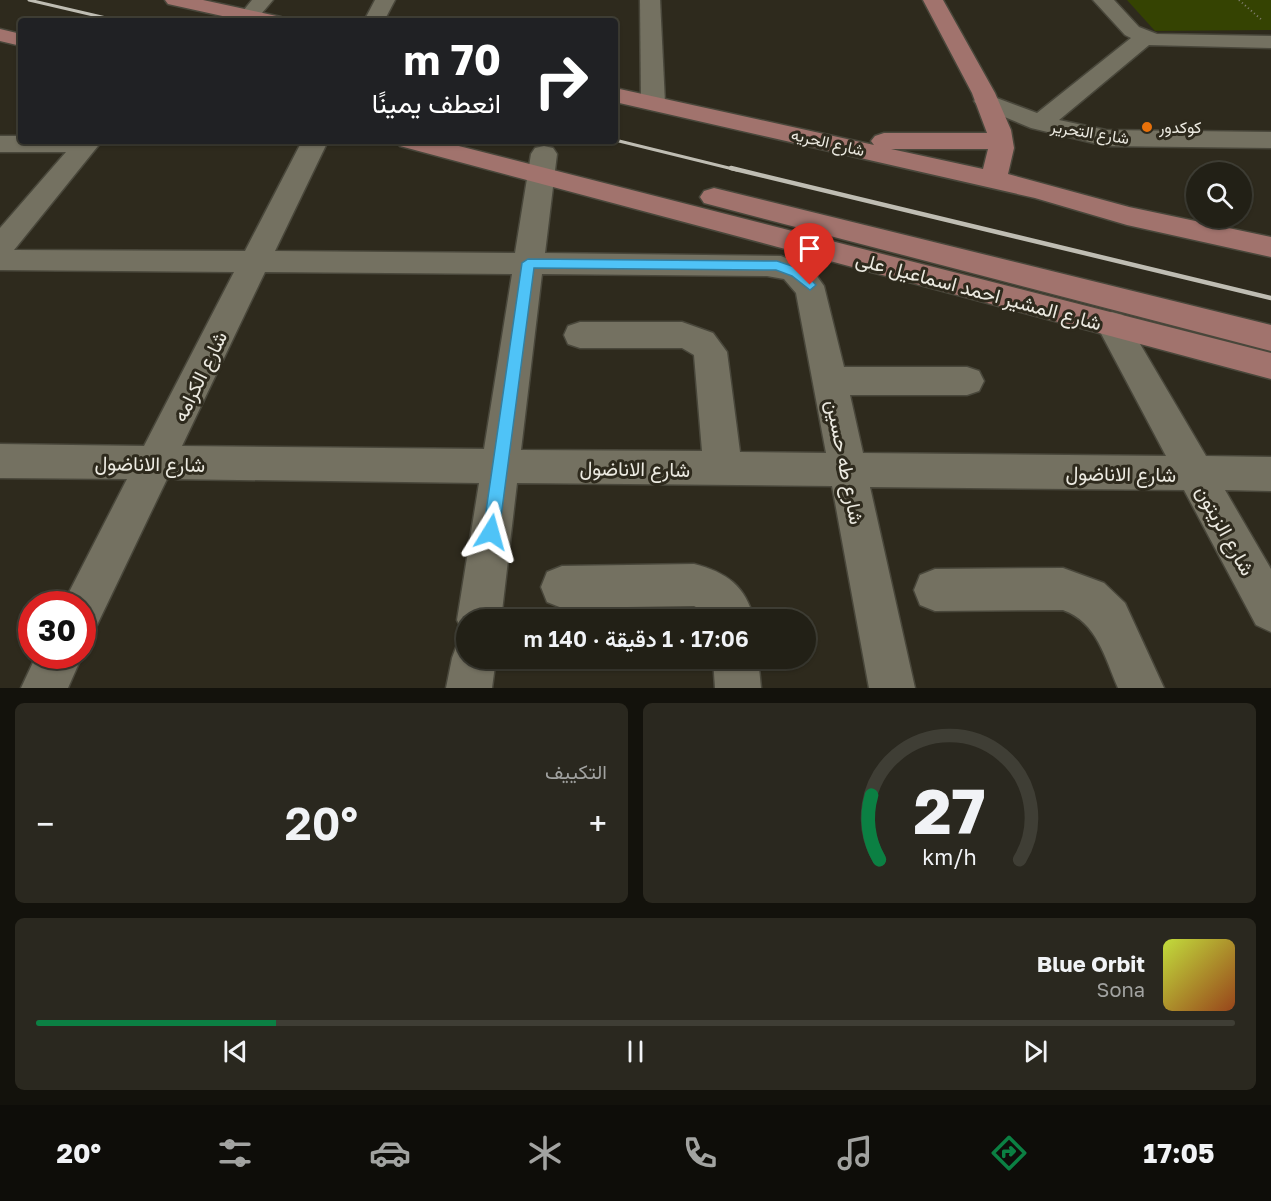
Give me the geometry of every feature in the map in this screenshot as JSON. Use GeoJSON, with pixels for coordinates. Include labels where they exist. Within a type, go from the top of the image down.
{"type":"FeatureCollection","features":[{"type":"Feature","properties":{"kind":"main road"},"geometry":{"type":"LineString","coordinates":[[175,0],[256,8],[270,18]]}},
{"type":"Feature","properties":{"kind":"main road"},"geometry":{"type":"LineString","coordinates":[[933,0],[986,101],[1001,141],[993,179]]}},
{"type":"Feature","properties":{"kind":"main road"},"geometry":{"type":"LineString","coordinates":[[0,17],[18,22]]}},
{"type":"Feature","properties":{"kind":"main road"},"geometry":{"type":"LineString","coordinates":[[0,35],[18,39]]}},
{"type":"Feature","properties":{"kind":"main road","name":"شارع الحريه"},"geometry":{"type":"LineString","coordinates":[[618,96],[1040,190],[1145,220],[1271,246]]}},
{"type":"Feature","properties":{"kind":"main road"},"geometry":{"type":"LineString","coordinates":[[822,140],[1001,141]]}},
{"type":"Feature","properties":{"kind":"main road","name":"شارع المشير احمد اسماعيل على"},"geometry":{"type":"LineString","coordinates":[[426,144],[542,165],[1271,338]]}},
{"type":"Feature","properties":{"kind":"main road","name":"شارع المشير احمد اسماعيل على"},"geometry":{"type":"LineString","coordinates":[[498,144],[542,165],[1271,366]]}},
{"type":"Feature","properties":{"kind":"main road","name":"شارع الحريه"},"geometry":{"type":"LineString","coordinates":[[1040,190],[1186,212]]}},
{"type":"Feature","properties":{"kind":"main road"},"geometry":{"type":"LineString","coordinates":[[1252,225],[1271,229]]}},
{"type":"Feature","properties":{"kind":"street"},"geometry":{"type":"LineString","coordinates":[[376,18],[385,0]]}},
{"type":"Feature","properties":{"kind":"street"},"geometry":{"type":"LineString","coordinates":[[650,0],[653,103]]}},
{"type":"Feature","properties":{"kind":"street"},"geometry":{"type":"LineString","coordinates":[[1103,0],[1132,31],[1144,38],[1164,41],[1271,42]]}},
{"type":"Feature","properties":{"kind":"street"},"geometry":{"type":"LineString","coordinates":[[1040,123],[1144,38]]}},
{"type":"Feature","properties":{"kind":"street","name":"شارع التحرير"},"geometry":{"type":"LineString","coordinates":[[986,101],[1040,123],[1084,134],[1128,140],[1271,140]]}},
{"type":"Feature","properties":{"kind":"street"},"geometry":{"type":"LineString","coordinates":[[0,144],[18,144]]}},
{"type":"Feature","properties":{"kind":"street"},"geometry":{"type":"LineString","coordinates":[[0,247],[87,144]]}},
{"type":"Feature","properties":{"kind":"street","name":"شارع الكرامه"},"geometry":{"type":"LineString","coordinates":[[91,591],[314,144]]}},
{"type":"Feature","properties":{"kind":"street"},"geometry":{"type":"LineString","coordinates":[[481,609],[542,165]]}},
{"type":"Feature","properties":{"kind":"street","name":"شارع طه حسين"},"geometry":{"type":"LineString","coordinates":[[0,260],[777,265],[796,272],[810,285],[892,688]]}},
{"type":"Feature","properties":{"kind":"street","name":"شارع الزيتون"},"geometry":{"type":"LineString","coordinates":[[1112,324],[1271,610]]}},
{"type":"Feature","properties":{"kind":"street"},"geometry":{"type":"LineString","coordinates":[[580,335],[682,335],[691,337],[705,346],[710,352],[723,469]]}},
{"type":"Feature","properties":{"kind":"street"},"geometry":{"type":"LineString","coordinates":[[830,381],[967,381]]}},
{"type":"Feature","properties":{"kind":"street","name":"شارع الاناضول"},"geometry":{"type":"LineString","coordinates":[[0,461],[1271,474]]}},
{"type":"Feature","properties":{"kind":"street"},"geometry":{"type":"LineString","coordinates":[[562,587],[694,585],[705,588],[725,602],[728,609]]}},
{"type":"Feature","properties":{"kind":"street"},"geometry":{"type":"LineString","coordinates":[[935,590],[1063,589],[1089,598],[1110,618],[1142,688]]}},
{"type":"Feature","properties":{"kind":"street"},"geometry":{"type":"LineString","coordinates":[[44,688],[54,669]]}},
{"type":"Feature","properties":{"kind":"street"},"geometry":{"type":"LineString","coordinates":[[470,688],[473,669]]}},
{"type":"Feature","properties":{"kind":"street"},"geometry":{"type":"LineString","coordinates":[[736,669],[738,688]]}},
{"type":"Feature","properties":{"kind":"path"},"geometry":{"type":"LineString","coordinates":[[1239,0],[1271,28]]}},
{"type":"Feature","properties":{"kind":"green space"},"geometry":{"type":"Polygon","coordinates":[[[1127,0],[1271,0],[1271,30],[1155,31],[1127,0]]]}},
{"type":"Feature","properties":{"kind":"railway"},"geometry":{"type":"LineString","coordinates":[[29,0],[106,18]]}},
{"type":"Feature","properties":{"kind":"railway"},"geometry":{"type":"LineString","coordinates":[[618,141],[737,170]]}},
{"type":"Feature","properties":{"kind":"railway"},"geometry":{"type":"LineString","coordinates":[[731,168],[1271,298]]}},
{"type":"Feature","properties":{"kind":"place","name":"كوكدور"},"geometry":{"type":"Point","coordinates":[1147,127]}},
{"type":"Feature","properties":{"kind":"route"},"geometry":{"type":"LineString","coordinates":[[491,532],[528,263],[777,265],[796,272],[810,285]]}}]}
